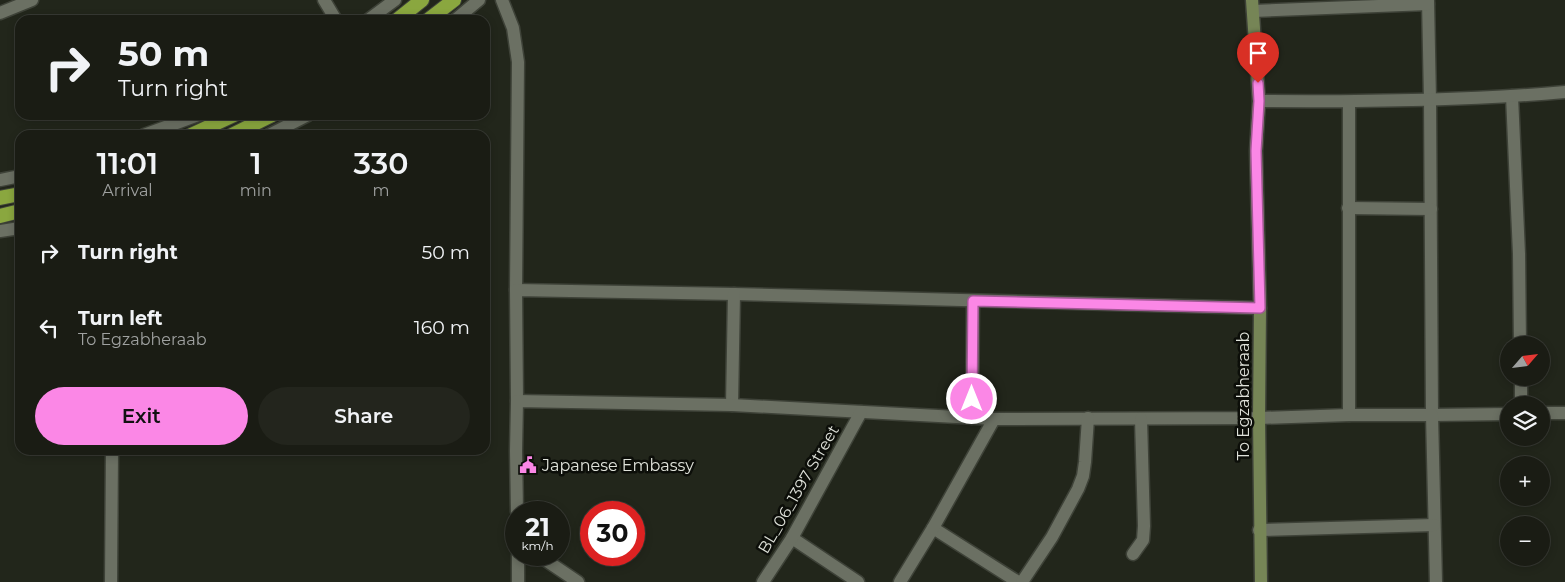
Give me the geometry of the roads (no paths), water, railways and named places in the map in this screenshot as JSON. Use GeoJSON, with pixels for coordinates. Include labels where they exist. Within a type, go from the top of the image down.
{"type":"FeatureCollection","features":[{"type":"Feature","properties":{"kind":"highway"},"geometry":{"type":"LineString","coordinates":[[403,15],[422,0]]}},
{"type":"Feature","properties":{"kind":"highway"},"geometry":{"type":"LineString","coordinates":[[434,15],[454,0]]}},
{"type":"Feature","properties":{"kind":"highway"},"geometry":{"type":"LineString","coordinates":[[202,130],[223,120]]}},
{"type":"Feature","properties":{"kind":"highway"},"geometry":{"type":"LineString","coordinates":[[242,130],[262,120]]}},
{"type":"Feature","properties":{"kind":"highway"},"geometry":{"type":"LineString","coordinates":[[0,198],[15,195]]}},
{"type":"Feature","properties":{"kind":"highway"},"geometry":{"type":"LineString","coordinates":[[0,216],[15,212]]}},
{"type":"Feature","properties":{"kind":"main road","name":"To Egzabheraab"},"geometry":{"type":"LineString","coordinates":[[1253,6],[1259,101],[1256,151],[1260,308],[1258,418],[1261,582]]}},
{"type":"Feature","properties":{"kind":"street"},"geometry":{"type":"LineString","coordinates":[[0,13],[32,0]]}},
{"type":"Feature","properties":{"kind":"street"},"geometry":{"type":"LineString","coordinates":[[324,0],[333,15]]}},
{"type":"Feature","properties":{"kind":"street"},"geometry":{"type":"LineString","coordinates":[[375,15],[395,0]]}},
{"type":"Feature","properties":{"kind":"street"},"geometry":{"type":"LineString","coordinates":[[461,15],[479,0]]}},
{"type":"Feature","properties":{"kind":"street"},"geometry":{"type":"LineString","coordinates":[[502,0],[513,28],[518,62],[517,501]]}},
{"type":"Feature","properties":{"kind":"street"},"geometry":{"type":"LineString","coordinates":[[1253,6],[1428,2],[1432,415],[1436,582]]}},
{"type":"Feature","properties":{"kind":"street"},"geometry":{"type":"LineString","coordinates":[[1259,101],[1349,102],[1430,100],[1565,92]]}},
{"type":"Feature","properties":{"kind":"street"},"geometry":{"type":"LineString","coordinates":[[1512,96],[1519,254],[1520,336]]}},
{"type":"Feature","properties":{"kind":"street"},"geometry":{"type":"LineString","coordinates":[[1349,102],[1349,414]]}},
{"type":"Feature","properties":{"kind":"street"},"geometry":{"type":"LineString","coordinates":[[158,130],[184,120]]}},
{"type":"Feature","properties":{"kind":"street"},"geometry":{"type":"LineString","coordinates":[[279,130],[298,120]]}},
{"type":"Feature","properties":{"kind":"street"},"geometry":{"type":"LineString","coordinates":[[0,180],[15,177]]}},
{"type":"Feature","properties":{"kind":"street"},"geometry":{"type":"LineString","coordinates":[[1348,208],[1431,209]]}},
{"type":"Feature","properties":{"kind":"street"},"geometry":{"type":"LineString","coordinates":[[0,231],[15,229]]}},
{"type":"Feature","properties":{"kind":"street"},"geometry":{"type":"LineString","coordinates":[[516,290],[1260,308]]}},
{"type":"Feature","properties":{"kind":"street"},"geometry":{"type":"LineString","coordinates":[[732,405],[734,294]]}},
{"type":"Feature","properties":{"kind":"street"},"geometry":{"type":"LineString","coordinates":[[972,418],[973,301]]}},
{"type":"Feature","properties":{"kind":"street"},"geometry":{"type":"LineString","coordinates":[[517,401],[732,405],[994,419],[1258,418],[1349,414],[1500,414]]}},
{"type":"Feature","properties":{"kind":"street","name":"BL_06_1397 Street"},"geometry":{"type":"LineString","coordinates":[[763,582],[792,538],[861,412]]}},
{"type":"Feature","properties":{"kind":"street"},"geometry":{"type":"LineString","coordinates":[[1550,414],[1565,413]]}},
{"type":"Feature","properties":{"kind":"street"},"geometry":{"type":"LineString","coordinates":[[1022,582],[1052,537],[1078,489],[1083,476],[1085,462],[1088,418]]}},
{"type":"Feature","properties":{"kind":"street"},"geometry":{"type":"LineString","coordinates":[[900,582],[933,528],[994,419]]}},
{"type":"Feature","properties":{"kind":"street"},"geometry":{"type":"LineString","coordinates":[[1133,554],[1143,540],[1144,526],[1141,419]]}},
{"type":"Feature","properties":{"kind":"street"},"geometry":{"type":"LineString","coordinates":[[111,582],[112,455]]}},
{"type":"Feature","properties":{"kind":"street"},"geometry":{"type":"LineString","coordinates":[[1259,530],[1434,526]]}},
{"type":"Feature","properties":{"kind":"street"},"geometry":{"type":"LineString","coordinates":[[933,528],[1018,582]]}},
{"type":"Feature","properties":{"kind":"street"},"geometry":{"type":"LineString","coordinates":[[792,538],[858,582]]}},
{"type":"Feature","properties":{"kind":"street"},"geometry":{"type":"LineString","coordinates":[[518,566],[518,582]]}},
{"type":"Feature","properties":{"kind":"street"},"geometry":{"type":"LineString","coordinates":[[554,566],[578,582]]}},
{"type":"Feature","properties":{"kind":"place","name":"Japanese Embassy"},"geometry":{"type":"Point","coordinates":[528,465]}}]}
